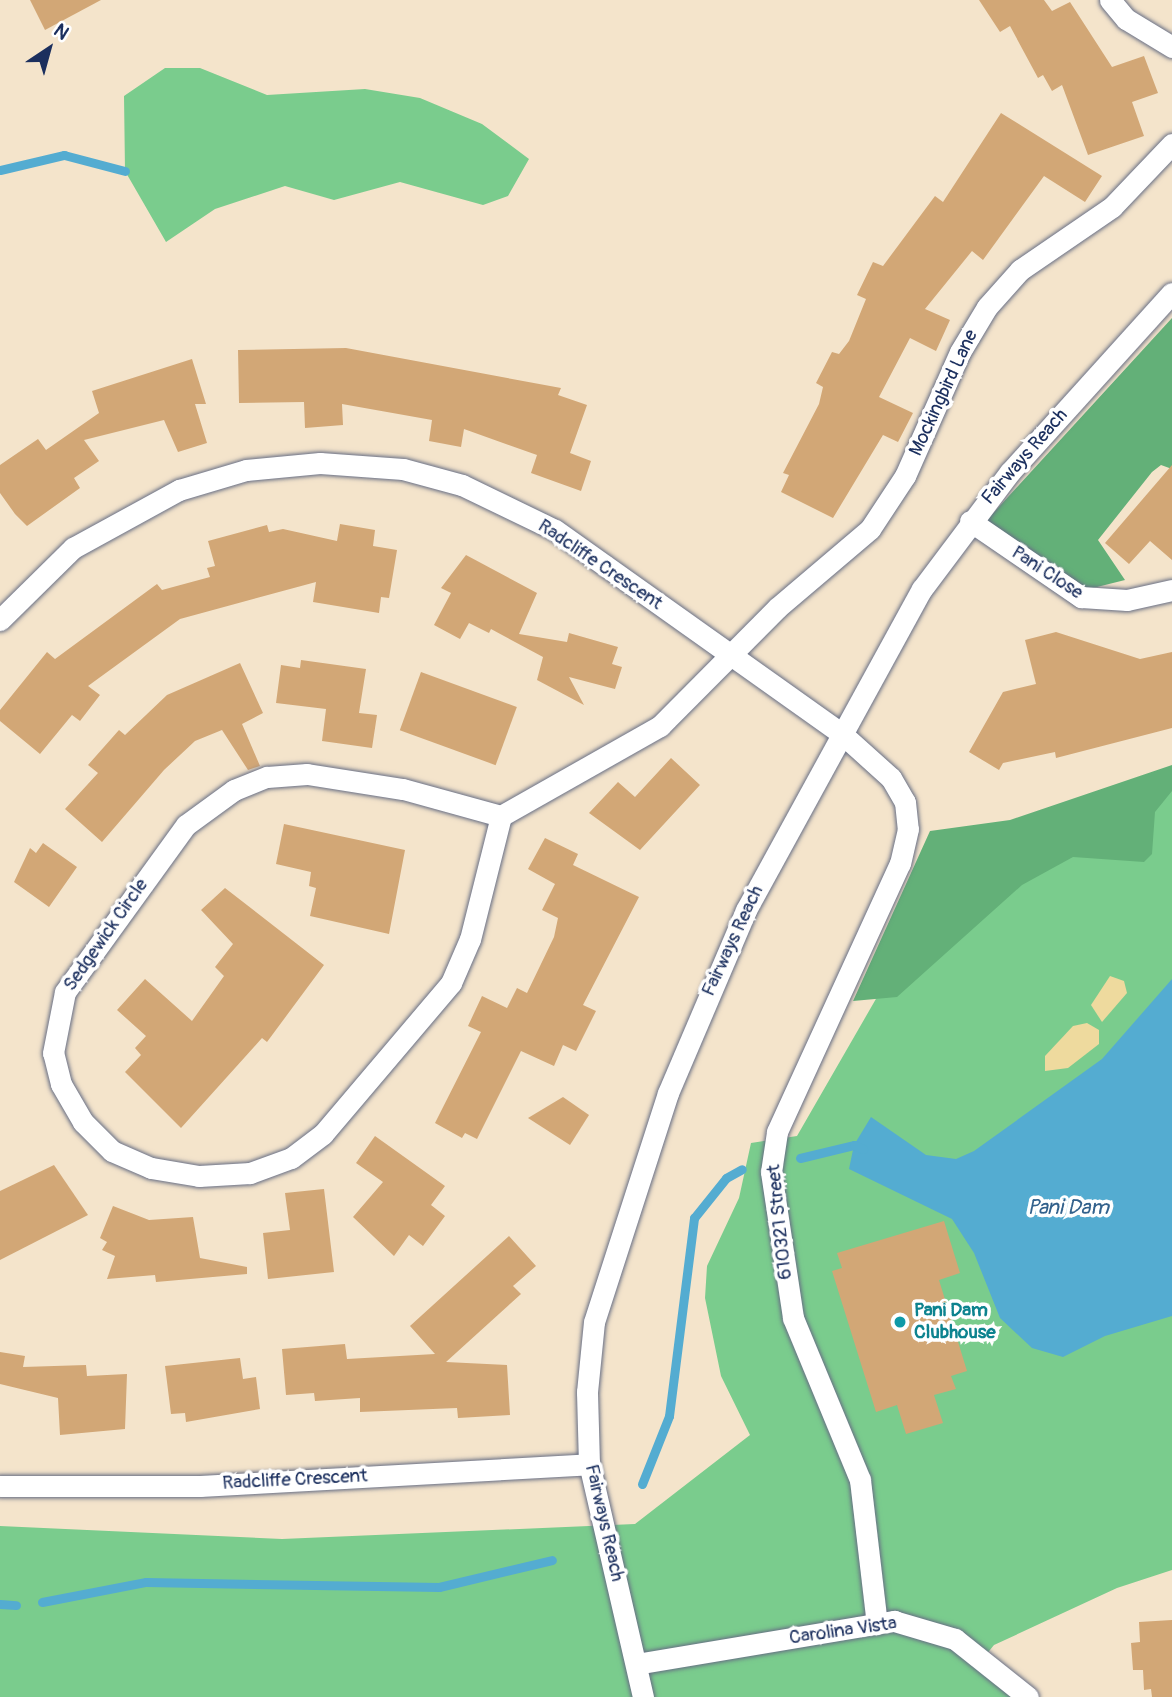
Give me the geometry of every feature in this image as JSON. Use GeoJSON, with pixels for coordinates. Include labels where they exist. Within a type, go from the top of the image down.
{"type":"FeatureCollection","features":[{"type":"Feature","properties":{"kind":"street"},"geometry":{"type":"LineString","coordinates":[[1110,0],[1126,19],[1172,47]]}},
{"type":"Feature","properties":{"kind":"street","name":"Mockingbird Lane"},"geometry":{"type":"LineString","coordinates":[[730,654],[870,529],[905,476],[960,352],[987,307],[1020,270],[1112,207],[1172,144]]}},
{"type":"Feature","properties":{"kind":"street","name":"Fairways Reach"},"geometry":{"type":"LineString","coordinates":[[643,1697],[589,1464],[594,1322],[638,1178],[741,923],[841,733],[922,589],[970,521],[1172,293]]}},
{"type":"Feature","properties":{"kind":"street","name":"Radcliffe Crescent"},"geometry":{"type":"LineString","coordinates":[[0,620],[74,548],[127,514],[178,490],[246,470],[320,463],[403,469],[506,504],[555,530],[841,733]]}},
{"type":"Feature","properties":{"kind":"street","name":"Pani Close"},"geometry":{"type":"LineString","coordinates":[[970,521],[1081,597],[1127,600],[1172,590]]}},
{"type":"Feature","properties":{"kind":"street"},"geometry":{"type":"LineString","coordinates":[[501,816],[660,726],[730,654]]}},
{"type":"Feature","properties":{"kind":"street","name":"610321 Street"},"geometry":{"type":"LineString","coordinates":[[841,733],[891,778],[905,802],[908,829],[862,955],[778,1132],[771,1172],[793,1318],[860,1480],[877,1624]]}},
{"type":"Feature","properties":{"kind":"street","name":"Sedgewick Circle"},"geometry":{"type":"LineString","coordinates":[[307,774],[403,789],[501,816],[470,939],[451,983],[332,1125],[291,1158],[250,1173],[199,1176],[151,1168],[112,1151],[83,1122],[61,1084],[53,1053],[65,992],[186,825],[208,806],[267,777],[307,774]]}},
{"type":"Feature","properties":{"kind":"street","name":"Radcliffe Crescent"},"geometry":{"type":"LineString","coordinates":[[0,1486],[200,1486],[589,1464]]}},
{"type":"Feature","properties":{"kind":"street","name":"Carolina Vista"},"geometry":{"type":"LineString","coordinates":[[636,1664],[877,1624],[936,1629],[979,1654],[1028,1697]]}},
{"type":"Feature","properties":{"kind":"green space"},"geometry":{"type":"Polygon","coordinates":[[[165,68],[200,68],[267,95],[365,89],[420,98],[482,124],[529,159],[508,196],[483,205],[400,182],[334,200],[285,186],[215,209],[166,242],[125,171],[124,96],[165,68]]]}},
{"type":"Feature","properties":{"kind":"green space"},"geometry":{"type":"Polygon","coordinates":[[[1172,318],[1172,469],[1161,465],[1152,472],[1098,540],[1125,580],[1085,590],[986,521],[1172,318]]]}},
{"type":"Feature","properties":{"kind":"green space"},"geometry":{"type":"Polygon","coordinates":[[[1172,765],[1172,791],[1155,812],[1152,854],[1144,862],[1073,857],[1022,885],[897,997],[853,1001],[930,831],[1010,820],[1172,765]]]}},
{"type":"Feature","properties":{"kind":"green space"},"geometry":{"type":"Polygon","coordinates":[[[1172,773],[1172,1570],[1117,1588],[994,1645],[976,1667],[1011,1697],[0,1697],[0,1526],[282,1539],[635,1524],[750,1435],[721,1376],[705,1298],[707,1266],[739,1198],[751,1143],[797,1136],[888,978],[1172,773]]]}},
{"type":"Feature","properties":{"kind":"sand"},"geometry":{"type":"Polygon","coordinates":[[[1110,976],[1124,981],[1127,993],[1102,1022],[1091,1005],[1110,976]]]}},
{"type":"Feature","properties":{"kind":"sand"},"geometry":{"type":"Polygon","coordinates":[[[1087,1023],[1099,1030],[1099,1044],[1068,1068],[1045,1071],[1045,1056],[1073,1026],[1087,1023]]]}},
{"type":"Feature","properties":{"kind":"water","name":"Pani Dam"},"geometry":{"type":"Polygon","coordinates":[[[1172,979],[1172,1316],[1105,1336],[1063,1357],[1032,1348],[1000,1318],[974,1253],[952,1219],[849,1169],[854,1145],[871,1117],[926,1155],[956,1159],[974,1151],[1102,1059],[1172,979]]]}},
{"type":"Feature","properties":{"kind":"building"},"geometry":{"type":"Polygon","coordinates":[[[30,0],[101,0],[45,30],[30,0]]]}},
{"type":"Feature","properties":{"kind":"building"},"geometry":{"type":"Polygon","coordinates":[[[979,0],[1044,0],[1052,11],[1070,2],[1112,67],[1144,56],[1158,93],[1132,102],[1144,136],[1088,155],[1062,85],[1052,91],[1043,75],[1038,78],[1010,26],[1000,32],[979,0]]]}},
{"type":"Feature","properties":{"kind":"building"},"geometry":{"type":"Polygon","coordinates":[[[1001,113],[1102,176],[1085,202],[1044,176],[983,260],[972,251],[925,309],[950,320],[936,351],[910,338],[879,397],[913,413],[898,442],[883,435],[833,518],[781,492],[789,475],[783,473],[819,404],[823,387],[816,383],[832,352],[839,354],[849,341],[866,299],[857,295],[873,262],[883,266],[935,196],[943,202],[1001,113]]]}},
{"type":"Feature","properties":{"kind":"building"},"geometry":{"type":"Polygon","coordinates":[[[346,348],[561,388],[558,395],[587,405],[570,453],[591,461],[581,491],[531,473],[537,455],[464,429],[461,447],[429,441],[432,420],[342,404],[343,425],[305,428],[304,402],[239,403],[238,350],[346,348]]]}},
{"type":"Feature","properties":{"kind":"building"},"geometry":{"type":"Polygon","coordinates":[[[192,359],[206,404],[195,404],[207,443],[178,452],[164,420],[84,440],[99,461],[74,478],[80,488],[27,526],[15,514],[0,493],[0,465],[38,439],[46,450],[99,413],[92,391],[192,359]]]}},
{"type":"Feature","properties":{"kind":"building"},"geometry":{"type":"Polygon","coordinates":[[[1172,465],[1172,560],[1150,541],[1129,564],[1105,543],[1172,465]]]}},
{"type":"Feature","properties":{"kind":"building"},"geometry":{"type":"Polygon","coordinates":[[[340,524],[375,530],[373,546],[397,550],[389,598],[381,597],[379,613],[313,602],[316,582],[180,619],[88,686],[100,695],[80,721],[72,715],[40,754],[0,721],[0,710],[47,652],[55,659],[157,584],[162,590],[210,577],[207,568],[215,566],[208,541],[267,525],[269,532],[283,529],[337,541],[340,524]]]}},
{"type":"Feature","properties":{"kind":"building"},"geometry":{"type":"Polygon","coordinates":[[[466,555],[537,593],[519,634],[567,642],[569,633],[618,647],[612,664],[622,667],[615,689],[569,677],[584,705],[537,680],[543,657],[491,629],[489,633],[469,623],[460,639],[434,625],[451,593],[441,588],[466,555]]]}},
{"type":"Feature","properties":{"kind":"building"},"geometry":{"type":"Polygon","coordinates":[[[1056,632],[1140,659],[1172,652],[1172,728],[1056,758],[1055,752],[1003,763],[999,770],[969,752],[1003,692],[1036,684],[1025,640],[1056,632]]]}},
{"type":"Feature","properties":{"kind":"building"},"geometry":{"type":"Polygon","coordinates":[[[301,660],[366,669],[359,713],[377,715],[372,748],[322,741],[326,709],[276,703],[281,665],[300,668],[301,660]]]}},
{"type":"Feature","properties":{"kind":"building"},"geometry":{"type":"Polygon","coordinates":[[[240,663],[263,713],[242,724],[260,766],[248,770],[222,730],[195,741],[164,770],[102,842],[65,809],[98,773],[88,765],[119,730],[125,735],[167,695],[240,663]]]}},
{"type":"Feature","properties":{"kind":"building"},"geometry":{"type":"Polygon","coordinates":[[[421,672],[517,707],[496,765],[400,730],[421,672]]]}},
{"type":"Feature","properties":{"kind":"building"},"geometry":{"type":"Polygon","coordinates":[[[671,758],[700,785],[640,850],[589,813],[618,782],[635,797],[671,758]]]}},
{"type":"Feature","properties":{"kind":"building"},"geometry":{"type":"Polygon","coordinates":[[[284,824],[405,850],[389,934],[310,916],[316,888],[309,886],[311,872],[276,864],[284,824]]]}},
{"type":"Feature","properties":{"kind":"building"},"geometry":{"type":"Polygon","coordinates":[[[545,838],[578,854],[573,865],[639,897],[583,1005],[596,1011],[576,1051],[563,1045],[554,1066],[521,1051],[477,1139],[465,1133],[462,1138],[435,1123],[481,1032],[468,1026],[482,996],[507,1008],[517,988],[527,993],[554,937],[558,918],[542,910],[555,884],[528,869],[545,838]]]}},
{"type":"Feature","properties":{"kind":"building"},"geometry":{"type":"Polygon","coordinates":[[[43,843],[77,867],[49,907],[14,882],[30,848],[36,853],[43,843]]]}},
{"type":"Feature","properties":{"kind":"building"},"geometry":{"type":"Polygon","coordinates":[[[225,888],[324,965],[267,1042],[262,1038],[181,1128],[125,1072],[141,1055],[135,1048],[146,1036],[117,1010],[145,979],[192,1021],[224,976],[215,967],[233,944],[201,910],[225,888]]]}},
{"type":"Feature","properties":{"kind":"building"},"geometry":{"type":"Polygon","coordinates":[[[563,1097],[589,1115],[570,1145],[528,1118],[563,1097]]]}},
{"type":"Feature","properties":{"kind":"building"},"geometry":{"type":"Polygon","coordinates":[[[375,1136],[445,1186],[431,1205],[445,1216],[423,1246],[409,1235],[394,1256],[353,1217],[383,1182],[356,1163],[375,1136]]]}},
{"type":"Feature","properties":{"kind":"building"},"geometry":{"type":"Polygon","coordinates":[[[54,1165],[88,1215],[0,1260],[0,1191],[54,1165]]]}},
{"type":"Feature","properties":{"kind":"building"},"geometry":{"type":"Polygon","coordinates":[[[324,1189],[334,1272],[268,1279],[263,1233],[290,1230],[285,1193],[324,1189]]]}},
{"type":"Feature","properties":{"kind":"building"},"geometry":{"type":"Polygon","coordinates":[[[113,1206],[149,1220],[193,1217],[200,1258],[247,1267],[247,1274],[156,1282],[155,1275],[107,1279],[115,1256],[102,1250],[107,1242],[100,1238],[113,1206]]]}},
{"type":"Feature","properties":{"kind":"building","name":"Pani Dam Clubhouse"},"geometry":{"type":"Polygon","coordinates":[[[944,1221],[960,1273],[939,1280],[967,1371],[951,1376],[956,1389],[934,1395],[943,1423],[906,1434],[897,1405],[876,1412],[832,1271],[842,1268],[837,1253],[944,1221]]]}},
{"type":"Feature","properties":{"kind":"building"},"geometry":{"type":"Polygon","coordinates":[[[509,1236],[536,1266],[513,1286],[521,1294],[446,1362],[507,1365],[510,1415],[458,1418],[457,1408],[360,1412],[360,1398],[315,1401],[314,1393],[286,1395],[282,1349],[345,1344],[347,1359],[435,1354],[410,1326],[509,1236]]]}},
{"type":"Feature","properties":{"kind":"building"},"geometry":{"type":"Polygon","coordinates":[[[0,1352],[25,1356],[23,1367],[86,1365],[87,1376],[127,1374],[125,1429],[60,1435],[58,1398],[0,1384],[0,1352]]]}},
{"type":"Feature","properties":{"kind":"building"},"geometry":{"type":"Polygon","coordinates":[[[240,1358],[243,1379],[256,1377],[260,1409],[186,1422],[185,1413],[171,1414],[165,1366],[240,1358]]]}},
{"type":"Feature","properties":{"kind":"building"},"geometry":{"type":"Polygon","coordinates":[[[1172,1620],[1172,1697],[1152,1697],[1151,1689],[1144,1690],[1143,1670],[1133,1670],[1131,1643],[1140,1642],[1139,1622],[1172,1620]]]}},
{"type":"Feature","properties":{"kind":"waterway"},"geometry":{"type":"LineString","coordinates":[[0,170],[64,155],[125,171]]}},
{"type":"Feature","properties":{"kind":"waterway"},"geometry":{"type":"LineString","coordinates":[[800,1158],[854,1145],[863,1149]]}},
{"type":"Feature","properties":{"kind":"waterway"},"geometry":{"type":"LineString","coordinates":[[642,1484],[669,1416],[694,1218],[726,1178],[742,1169]]}},
{"type":"Feature","properties":{"kind":"waterway"},"geometry":{"type":"LineString","coordinates":[[42,1602],[146,1582],[439,1587],[552,1560]]}},
{"type":"Feature","properties":{"kind":"waterway"},"geometry":{"type":"LineString","coordinates":[[0,1604],[16,1605]]}},
{"type":"Feature","properties":{"kind":"place","name":"Pani Dam Clubhouse"},"geometry":{"type":"Point","coordinates":[900,1322]}}]}
